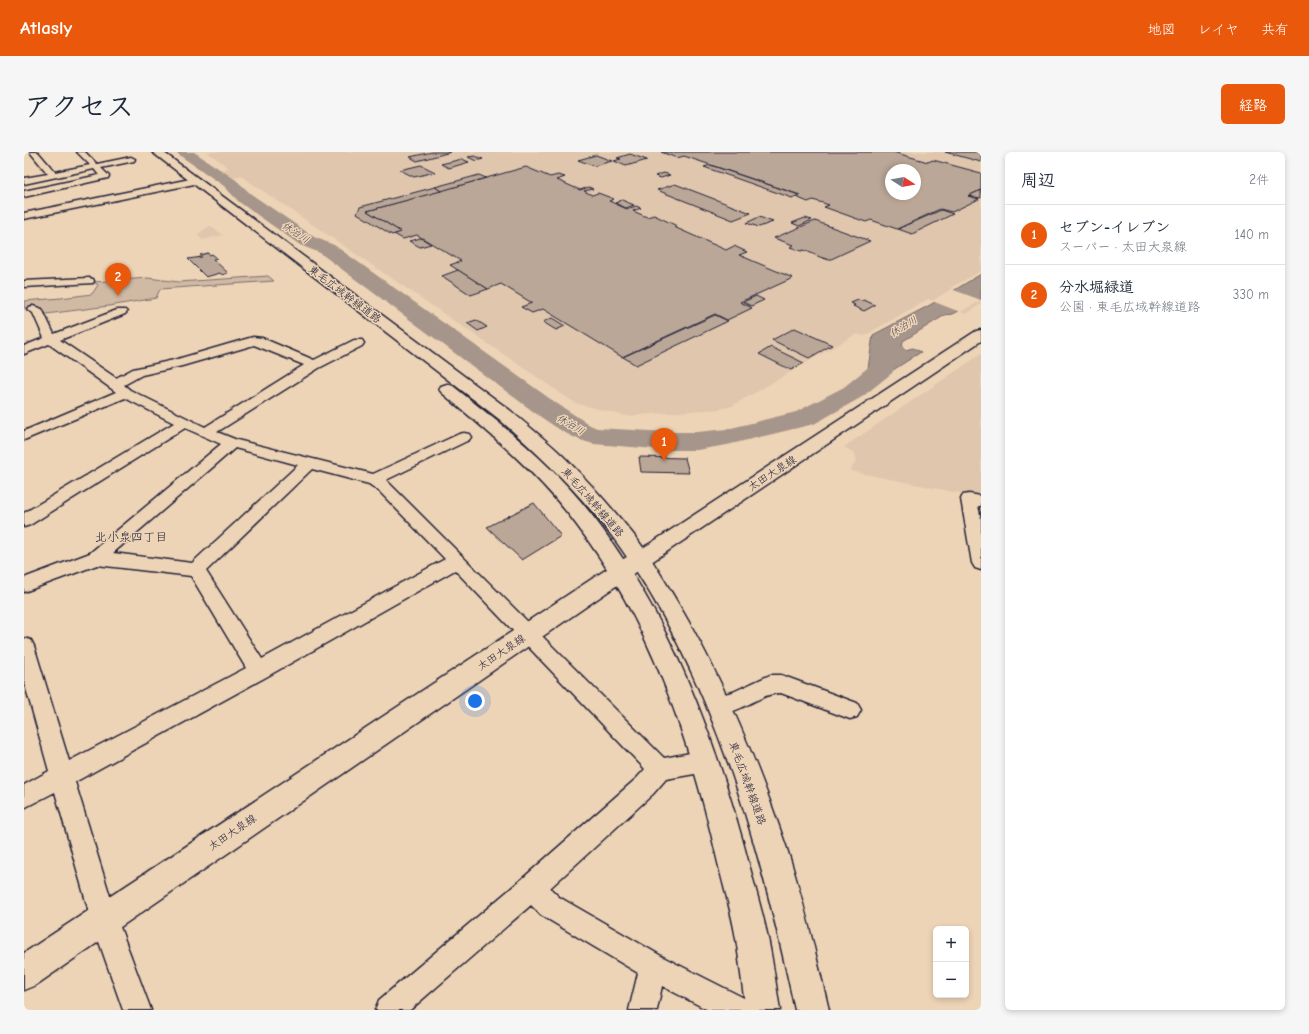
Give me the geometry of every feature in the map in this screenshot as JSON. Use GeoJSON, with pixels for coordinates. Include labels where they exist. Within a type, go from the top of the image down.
{"type":"FeatureCollection","features":[{"type":"Feature","properties":{"kind":"main road","name":"東毛広域幹線道路"},"geometry":{"type":"LineString","coordinates":[[157,152],[244,232],[372,329],[506,437],[542,472],[583,518],[630,565],[674,613],[718,704],[744,770],[772,849],[793,925],[812,1010]]}},
{"type":"Feature","properties":{"kind":"main road","name":"東毛広域幹線道路"},"geometry":{"type":"LineString","coordinates":[[137,156],[189,182]]}},
{"type":"Feature","properties":{"kind":"main road"},"geometry":{"type":"LineString","coordinates":[[24,216],[189,182]]}},
{"type":"Feature","properties":{"kind":"main road","name":"太田大泉線"},"geometry":{"type":"LineString","coordinates":[[24,973],[528,633],[981,334]]}},
{"type":"Feature","properties":{"kind":"main road","name":"東毛広域幹線道路"},"geometry":{"type":"LineString","coordinates":[[630,565],[639,603],[676,682],[706,761],[719,804],[752,938],[763,1010]]}},
{"type":"Feature","properties":{"kind":"street"},"geometry":{"type":"LineString","coordinates":[[34,152],[53,175]]}},
{"type":"Feature","properties":{"kind":"street"},"geometry":{"type":"LineString","coordinates":[[24,194],[106,176],[81,152]]}},
{"type":"Feature","properties":{"kind":"street"},"geometry":{"type":"LineString","coordinates":[[24,181],[96,167],[137,156]]}},
{"type":"Feature","properties":{"kind":"street"},"geometry":{"type":"LineString","coordinates":[[24,284],[89,281]]}},
{"type":"Feature","properties":{"kind":"street"},"geometry":{"type":"LineString","coordinates":[[34,309],[38,311],[51,340],[120,389],[185,422],[232,443],[374,480],[385,487],[660,769]]}},
{"type":"Feature","properties":{"kind":"street"},"geometry":{"type":"LineString","coordinates":[[24,350],[121,312]]}},
{"type":"Feature","properties":{"kind":"street"},"geometry":{"type":"LineString","coordinates":[[24,436],[120,389],[138,372],[253,342],[258,341],[314,365]]}},
{"type":"Feature","properties":{"kind":"street"},"geometry":{"type":"LineString","coordinates":[[206,432],[314,365],[358,342]]}},
{"type":"Feature","properties":{"kind":"street"},"geometry":{"type":"LineString","coordinates":[[24,520],[185,422]]}},
{"type":"Feature","properties":{"kind":"street"},"geometry":{"type":"LineString","coordinates":[[374,480],[464,437]]}},
{"type":"Feature","properties":{"kind":"street"},"geometry":{"type":"LineString","coordinates":[[24,585],[96,558],[232,443]]}},
{"type":"Feature","properties":{"kind":"street"},"geometry":{"type":"LineString","coordinates":[[196,570],[309,463]]}},
{"type":"Feature","properties":{"kind":"street"},"geometry":{"type":"LineString","coordinates":[[981,501],[969,499],[981,563]]}},
{"type":"Feature","properties":{"kind":"street"},"geometry":{"type":"LineString","coordinates":[[96,558],[196,570]]}},
{"type":"Feature","properties":{"kind":"street"},"geometry":{"type":"LineString","coordinates":[[24,797],[259,671],[456,561]]}},
{"type":"Feature","properties":{"kind":"street"},"geometry":{"type":"LineString","coordinates":[[196,570],[259,671]]}},
{"type":"Feature","properties":{"kind":"street"},"geometry":{"type":"LineString","coordinates":[[24,646],[104,919],[137,1010]]}},
{"type":"Feature","properties":{"kind":"street"},"geometry":{"type":"LineString","coordinates":[[718,704],[736,700],[770,684],[781,684],[850,710]]}},
{"type":"Feature","properties":{"kind":"street"},"geometry":{"type":"LineString","coordinates":[[389,1010],[531,888],[645,786],[660,769],[706,761]]}},
{"type":"Feature","properties":{"kind":"street"},"geometry":{"type":"LineString","coordinates":[[531,888],[550,906],[653,967],[738,1010]]}},
{"type":"Feature","properties":{"kind":"street"},"geometry":{"type":"LineString","coordinates":[[643,1010],[653,967]]}},
{"type":"Feature","properties":{"kind":"shaded area"},"geometry":{"type":"Polygon","coordinates":[[[207,152],[981,152],[981,271],[950,288],[981,300],[981,304],[966,314],[928,299],[864,336],[856,334],[732,406],[720,409],[626,416],[575,403],[241,176],[218,181],[207,173],[229,168],[207,152]]]}},
{"type":"Feature","properties":{"kind":"shaded area"},"geometry":{"type":"Polygon","coordinates":[[[209,226],[223,235],[203,240],[197,235],[209,226]]]}},
{"type":"Feature","properties":{"kind":"shaded area"},"geometry":{"type":"Polygon","coordinates":[[[268,276],[274,281],[160,289],[156,298],[109,306],[46,314],[40,307],[24,308],[24,301],[92,294],[98,285],[94,282],[148,278],[179,282],[268,276]]]}},
{"type":"Feature","properties":{"kind":"shaded area"},"geometry":{"type":"Polygon","coordinates":[[[981,354],[981,496],[850,471],[856,458],[853,452],[844,447],[981,354]]]}},
{"type":"Feature","properties":{"kind":"water"},"geometry":{"type":"Polygon","coordinates":[[[981,274],[981,299],[952,314],[945,315],[903,341],[902,346],[905,350],[913,348],[921,352],[876,381],[866,382],[873,335],[930,305],[981,274]]]}},
{"type":"Feature","properties":{"kind":"pier"},"geometry":{"type":"Polygon","coordinates":[[[951,289],[981,301],[960,312],[932,301],[951,289]]]}},
{"type":"Feature","properties":{"kind":"building"},"geometry":{"type":"Polygon","coordinates":[[[432,152],[451,152],[417,161],[410,157],[432,152]]]}},
{"type":"Feature","properties":{"kind":"building"},"geometry":{"type":"Polygon","coordinates":[[[661,152],[893,152],[928,162],[933,160],[981,173],[981,190],[968,196],[979,199],[952,212],[940,209],[897,229],[871,220],[866,222],[824,207],[829,205],[813,200],[808,202],[796,197],[800,195],[684,156],[677,158],[661,152]]]}},
{"type":"Feature","properties":{"kind":"building"},"geometry":{"type":"Polygon","coordinates":[[[945,152],[981,152],[981,162],[945,152]]]}},
{"type":"Feature","properties":{"kind":"building"},"geometry":{"type":"Polygon","coordinates":[[[630,154],[647,160],[626,166],[614,161],[621,159],[617,158],[630,154]]]}},
{"type":"Feature","properties":{"kind":"building"},"geometry":{"type":"Polygon","coordinates":[[[596,155],[612,161],[594,166],[578,160],[596,155]]]}},
{"type":"Feature","properties":{"kind":"building"},"geometry":{"type":"Polygon","coordinates":[[[475,156],[483,159],[476,161],[468,157],[475,156]]]}},
{"type":"Feature","properties":{"kind":"building"},"geometry":{"type":"Polygon","coordinates":[[[462,159],[469,162],[449,168],[441,164],[462,159]]]}},
{"type":"Feature","properties":{"kind":"building"},"geometry":{"type":"Polygon","coordinates":[[[421,165],[435,172],[414,177],[400,170],[421,165]]]}},
{"type":"Feature","properties":{"kind":"building"},"geometry":{"type":"Polygon","coordinates":[[[710,165],[799,195],[792,198],[704,167],[710,165]]]}},
{"type":"Feature","properties":{"kind":"building"},"geometry":{"type":"Polygon","coordinates":[[[526,167],[550,177],[558,175],[565,177],[557,180],[580,190],[589,187],[593,189],[584,191],[592,195],[598,193],[614,199],[609,201],[627,209],[636,206],[641,208],[633,211],[647,217],[654,215],[677,226],[674,227],[726,250],[734,246],[747,252],[739,255],[793,278],[740,302],[752,308],[727,320],[715,314],[622,357],[543,309],[532,313],[521,307],[532,303],[501,284],[488,289],[450,265],[461,261],[417,235],[403,239],[394,234],[401,232],[367,211],[526,167]]]}},
{"type":"Feature","properties":{"kind":"building"},"geometry":{"type":"Polygon","coordinates":[[[664,173],[670,175],[661,178],[655,176],[664,173]]]}},
{"type":"Feature","properties":{"kind":"building"},"geometry":{"type":"Polygon","coordinates":[[[479,175],[486,178],[441,191],[435,187],[479,175]]]}},
{"type":"Feature","properties":{"kind":"building"},"geometry":{"type":"Polygon","coordinates":[[[675,184],[751,213],[733,220],[657,190],[675,184]]]}},
{"type":"Feature","properties":{"kind":"building"},"geometry":{"type":"Polygon","coordinates":[[[435,187],[441,191],[367,211],[401,232],[392,235],[357,213],[360,207],[435,187]]]}},
{"type":"Feature","properties":{"kind":"building"},"geometry":{"type":"Polygon","coordinates":[[[981,190],[981,198],[968,196],[981,190]]]}},
{"type":"Feature","properties":{"kind":"building"},"geometry":{"type":"Polygon","coordinates":[[[622,200],[634,205],[626,208],[615,203],[622,200]]]}},
{"type":"Feature","properties":{"kind":"building"},"geometry":{"type":"Polygon","coordinates":[[[941,210],[953,214],[912,234],[898,229],[941,210]]]}},
{"type":"Feature","properties":{"kind":"building"},"geometry":{"type":"Polygon","coordinates":[[[759,217],[773,222],[759,227],[746,223],[759,217]]]}},
{"type":"Feature","properties":{"kind":"building"},"geometry":{"type":"Polygon","coordinates":[[[805,218],[812,220],[799,226],[792,223],[805,218]]]}},
{"type":"Feature","properties":{"kind":"building"},"geometry":{"type":"Polygon","coordinates":[[[815,221],[870,241],[829,260],[804,250],[801,251],[790,247],[793,245],[774,238],[815,221]]]}},
{"type":"Feature","properties":{"kind":"building"},"geometry":{"type":"Polygon","coordinates":[[[421,238],[431,244],[420,247],[409,241],[421,238]]]}},
{"type":"Feature","properties":{"kind":"building"},"geometry":{"type":"Polygon","coordinates":[[[208,253],[209,255],[212,254],[217,258],[213,259],[228,273],[222,275],[220,273],[206,277],[188,259],[202,257],[200,255],[208,253]]]}},
{"type":"Feature","properties":{"kind":"building"},"geometry":{"type":"Polygon","coordinates":[[[458,270],[488,289],[471,295],[442,276],[458,270]]]}},
{"type":"Feature","properties":{"kind":"building"},"geometry":{"type":"Polygon","coordinates":[[[756,296],[764,300],[751,306],[743,302],[756,296]]]}},
{"type":"Feature","properties":{"kind":"building"},"geometry":{"type":"Polygon","coordinates":[[[858,300],[864,300],[875,305],[864,311],[853,306],[855,305],[851,303],[858,300]]]}},
{"type":"Feature","properties":{"kind":"building"},"geometry":{"type":"Polygon","coordinates":[[[715,315],[728,321],[636,365],[623,357],[715,315]]]}},
{"type":"Feature","properties":{"kind":"building"},"geometry":{"type":"Polygon","coordinates":[[[552,318],[565,326],[556,330],[543,322],[552,318]]]}},
{"type":"Feature","properties":{"kind":"building"},"geometry":{"type":"Polygon","coordinates":[[[476,320],[487,327],[478,331],[467,323],[476,320]]]}},
{"type":"Feature","properties":{"kind":"building"},"geometry":{"type":"Polygon","coordinates":[[[795,328],[832,345],[809,358],[772,340],[795,328]]]}},
{"type":"Feature","properties":{"kind":"building"},"geometry":{"type":"Polygon","coordinates":[[[771,347],[804,363],[791,370],[759,354],[771,347]]]}},
{"type":"Feature","properties":{"kind":"building"},"geometry":{"type":"Polygon","coordinates":[[[639,457],[685,458],[689,473],[641,472],[639,457]]]}},
{"type":"Feature","properties":{"kind":"building"},"geometry":{"type":"Polygon","coordinates":[[[534,503],[561,536],[522,560],[487,527],[534,503]]]}},
{"type":"Feature","properties":{"kind":"waterway","name":"休泊川"},"geometry":{"type":"LineString","coordinates":[[184,152],[230,183],[245,198],[307,241],[327,249],[344,261],[547,409],[580,431],[594,436],[668,441],[697,441],[727,437],[805,418],[853,392],[883,368],[885,343]]}},
{"type":"Feature","properties":{"kind":"place","name":"分水堀緑道"},"geometry":{"type":"Point","coordinates":[118,296]}},
{"type":"Feature","properties":{"kind":"place","name":"セブン-イレブン"},"geometry":{"type":"Point","coordinates":[664,461]}},
{"type":"Feature","properties":{"kind":"district","name":"北小泉四丁目"},"geometry":{"type":"Point","coordinates":[131,537]}}]}
